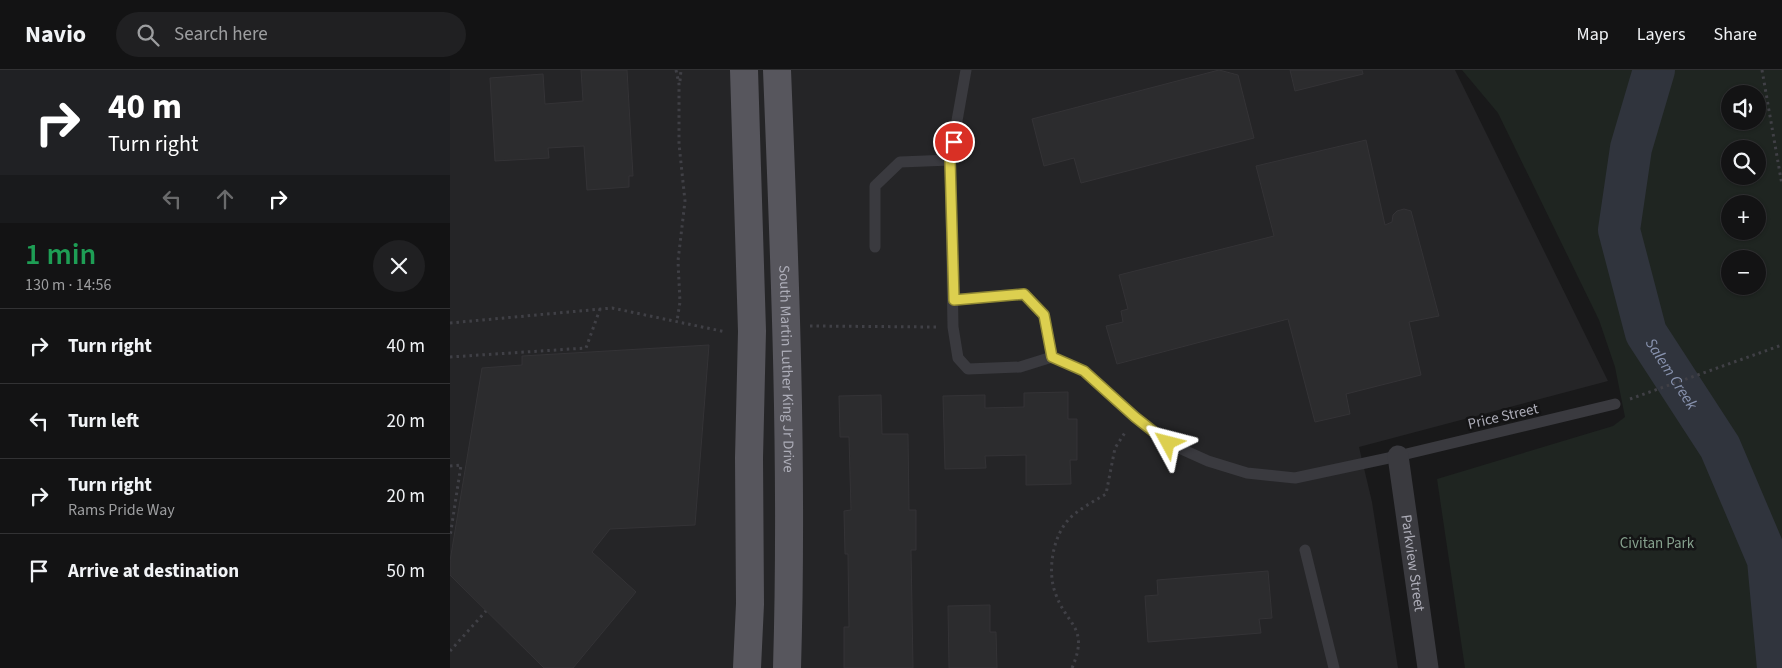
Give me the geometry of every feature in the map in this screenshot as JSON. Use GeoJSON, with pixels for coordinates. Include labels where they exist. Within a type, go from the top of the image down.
{"type":"FeatureCollection","features":[{"type":"Feature","properties":{"kind":"main road"},"geometry":{"type":"LineString","coordinates":[[744,70],[752,331],[749,458],[750,604],[747,668]]}},
{"type":"Feature","properties":{"kind":"main road","name":"South Martin Luther King Jr Drive"},"geometry":{"type":"LineString","coordinates":[[777,70],[787,329],[790,559],[787,668]]}},
{"type":"Feature","properties":{"kind":"street","name":"Parkview Street"},"geometry":{"type":"LineString","coordinates":[[1398,456],[1428,668]]}},
{"type":"Feature","properties":{"kind":"lane"},"geometry":{"type":"LineString","coordinates":[[954,300],[1024,294],[1044,315],[1052,357],[1020,366],[968,369],[958,358],[953,327],[950,160],[966,70]]}},
{"type":"Feature","properties":{"kind":"lane"},"geometry":{"type":"LineString","coordinates":[[875,247],[875,186],[900,162],[950,160]]}},
{"type":"Feature","properties":{"kind":"lane","name":"Price Street"},"geometry":{"type":"LineString","coordinates":[[1052,357],[1084,371],[1135,417],[1168,443],[1208,461],[1247,473],[1295,478],[1398,456],[1615,404]]}},
{"type":"Feature","properties":{"kind":"lane"},"geometry":{"type":"LineString","coordinates":[[1305,550],[1334,668]]}},
{"type":"Feature","properties":{"kind":"path"},"geometry":{"type":"LineString","coordinates":[[676,70],[679,84]]}},
{"type":"Feature","properties":{"kind":"path"},"geometry":{"type":"LineString","coordinates":[[677,322],[680,302],[678,261],[685,201],[679,144],[679,84],[681,70]]}},
{"type":"Feature","properties":{"kind":"path"},"geometry":{"type":"LineString","coordinates":[[1762,70],[1782,186]]}},
{"type":"Feature","properties":{"kind":"path"},"geometry":{"type":"LineString","coordinates":[[450,323],[612,308],[729,333],[752,331]]}},
{"type":"Feature","properties":{"kind":"path"},"geometry":{"type":"LineString","coordinates":[[450,357],[586,348],[600,309]]}},
{"type":"Feature","properties":{"kind":"path"},"geometry":{"type":"LineString","coordinates":[[787,329],[806,326],[953,327]]}},
{"type":"Feature","properties":{"kind":"path"},"geometry":{"type":"LineString","coordinates":[[1615,404],[1782,345]]}},
{"type":"Feature","properties":{"kind":"path"},"geometry":{"type":"LineString","coordinates":[[1072,668],[1079,652],[1078,630],[1055,593],[1050,572],[1054,547],[1070,518],[1106,494],[1115,448],[1135,417]]}},
{"type":"Feature","properties":{"kind":"path"},"geometry":{"type":"LineString","coordinates":[[450,466],[461,465],[450,537]]}},
{"type":"Feature","properties":{"kind":"path"},"geometry":{"type":"LineString","coordinates":[[450,651],[486,611]]}},
{"type":"Feature","properties":{"kind":"shaded area"},"geometry":{"type":"Polygon","coordinates":[[[450,70],[1455,70],[1608,381],[1359,447],[1372,502],[1398,668],[450,668],[450,70]]]}},
{"type":"Feature","properties":{"kind":"green space","name":"Civitan Park"},"geometry":{"type":"Polygon","coordinates":[[[1462,70],[1782,70],[1782,668],[1465,668],[1437,479],[1613,426],[1625,417],[1615,367],[1599,320],[1498,113],[1462,70]]]}},
{"type":"Feature","properties":{"kind":"building"},"geometry":{"type":"Polygon","coordinates":[[[581,70],[627,70],[633,176],[629,176],[629,187],[587,190],[584,146],[548,148],[549,158],[495,161],[490,78],[543,74],[545,104],[583,101],[581,70]]]}},
{"type":"Feature","properties":{"kind":"building"},"geometry":{"type":"Polygon","coordinates":[[[1219,70],[1238,75],[1254,138],[1081,183],[1074,158],[1044,166],[1032,119],[1219,70]]]}},
{"type":"Feature","properties":{"kind":"building"},"geometry":{"type":"Polygon","coordinates":[[[1290,70],[1362,70],[1363,74],[1295,91],[1290,70]]]}},
{"type":"Feature","properties":{"kind":"building"},"geometry":{"type":"Polygon","coordinates":[[[1366,140],[1385,225],[1392,222],[1393,215],[1397,211],[1404,209],[1411,211],[1439,316],[1409,322],[1421,375],[1346,394],[1350,414],[1315,422],[1288,319],[1117,364],[1106,326],[1123,322],[1121,311],[1128,309],[1119,275],[1274,236],[1256,166],[1366,140]]]}},
{"type":"Feature","properties":{"kind":"building"},"geometry":{"type":"Polygon","coordinates":[[[709,345],[695,525],[610,529],[592,552],[636,592],[573,668],[544,668],[450,575],[450,561],[482,368],[522,365],[522,356],[709,345]]]}},
{"type":"Feature","properties":{"kind":"building"},"geometry":{"type":"Polygon","coordinates":[[[1068,392],[1068,419],[1077,419],[1077,460],[1070,460],[1071,484],[1026,485],[1026,455],[985,456],[986,468],[945,469],[943,396],[985,395],[985,408],[1024,407],[1024,393],[1068,392]]]}},
{"type":"Feature","properties":{"kind":"building"},"geometry":{"type":"Polygon","coordinates":[[[881,395],[882,434],[908,434],[909,510],[916,510],[916,550],[911,550],[913,668],[844,668],[844,627],[849,627],[848,554],[845,554],[844,511],[851,510],[849,437],[840,437],[839,396],[881,395]]]}},
{"type":"Feature","properties":{"kind":"building"},"geometry":{"type":"Polygon","coordinates":[[[1268,571],[1272,618],[1259,619],[1261,633],[1148,642],[1145,596],[1158,595],[1157,580],[1268,571]]]}},
{"type":"Feature","properties":{"kind":"building"},"geometry":{"type":"Polygon","coordinates":[[[990,605],[990,632],[996,632],[997,668],[949,668],[948,606],[990,605]]]}},
{"type":"Feature","properties":{"kind":"waterway","name":"Salem Creek"},"geometry":{"type":"LineString","coordinates":[[1654,70],[1631,148],[1619,230],[1646,333],[1720,447],[1768,560],[1778,668]]}},
{"type":"Feature","properties":{"kind":"route"},"geometry":{"type":"LineString","coordinates":[[954,142],[950,160],[954,300],[1024,294],[1044,315],[1052,357],[1084,371],[1135,417],[1168,443]]}}]}
